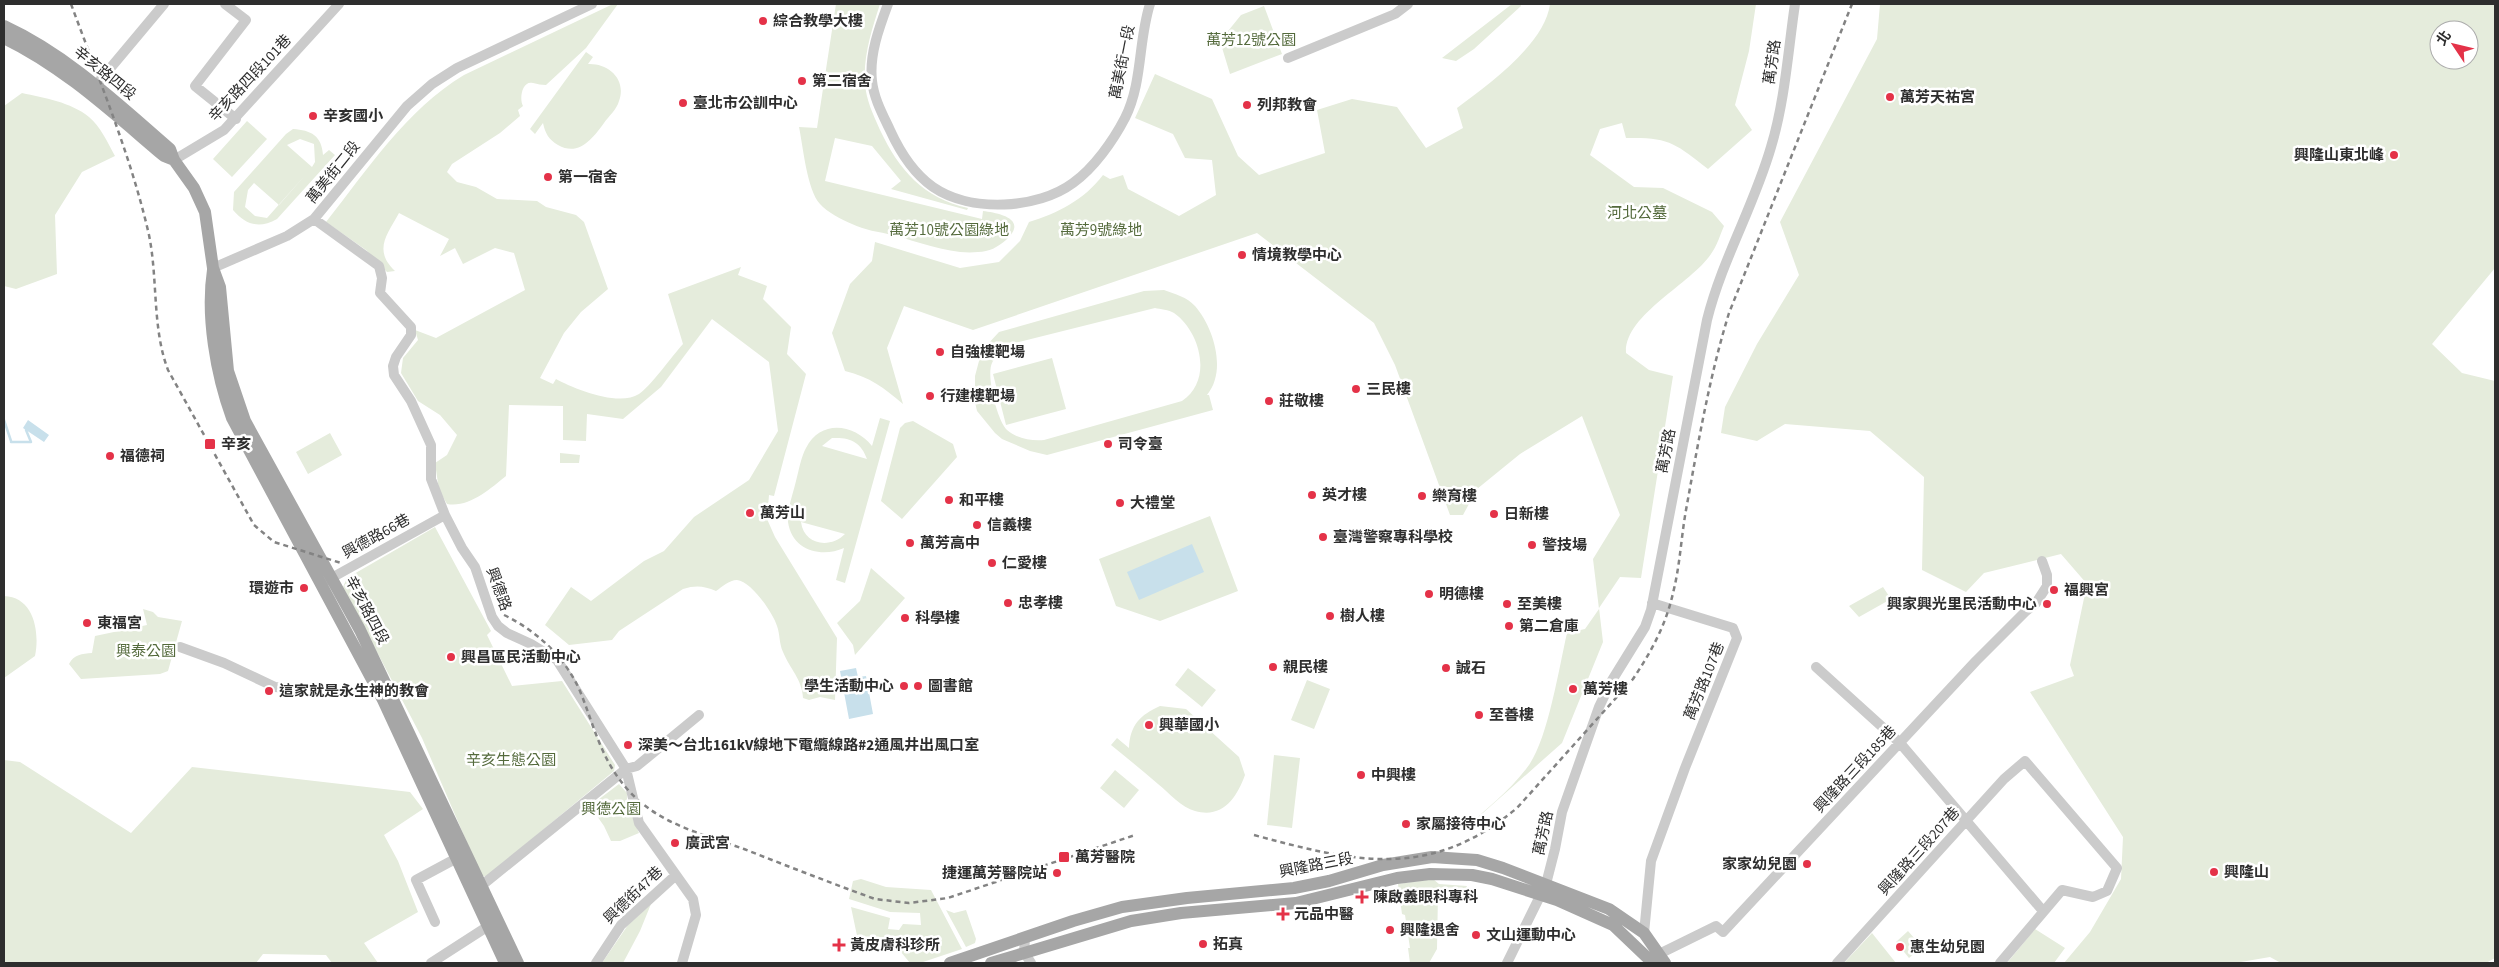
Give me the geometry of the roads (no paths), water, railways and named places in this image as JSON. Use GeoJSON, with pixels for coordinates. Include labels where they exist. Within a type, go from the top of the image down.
{"type":"FeatureCollection","features":[{"type":"Feature","properties":{"kind":"main road","name":"辛亥路四段"},"geometry":{"type":"LineString","coordinates":[[4,26],[38,43],[170,149],[174,160],[186,175],[201,203],[209,228],[214,268],[220,287],[228,370],[237,403],[327,580],[360,630],[383,691],[457,858],[493,923],[518,963]]}},
{"type":"Feature","properties":{"kind":"main road","name":"辛亥路四段"},"geometry":{"type":"LineString","coordinates":[[4,38],[32,52],[93,89]]}},
{"type":"Feature","properties":{"kind":"main road","name":"辛亥路四段"},"geometry":{"type":"LineString","coordinates":[[383,691],[481,886],[506,963]]}},
{"type":"Feature","properties":{"kind":"main road","name":"興隆路三段"},"geometry":{"type":"LineString","coordinates":[[950,963],[1025,939],[1073,921],[1122,907],[1187,898],[1294,888],[1329,881],[1383,866],[1432,857],[1477,860],[1544,889],[1612,925],[1657,960]]}},
{"type":"Feature","properties":{"kind":"main road","name":"興隆路三段"},"geometry":{"type":"LineString","coordinates":[[991,963],[1028,958],[1131,921],[1181,913],[1296,903],[1397,878],[1430,874],[1486,878],[1544,889],[1609,909],[1644,933],[1657,960]]}},
{"type":"Feature","properties":{"kind":"street"},"geometry":{"type":"LineString","coordinates":[[93,89],[164,4]]}},
{"type":"Feature","properties":{"kind":"street"},"geometry":{"type":"LineString","coordinates":[[225,4],[246,20],[195,86],[236,119]]}},
{"type":"Feature","properties":{"kind":"street","name":"辛亥路四段101巷"},"geometry":{"type":"LineString","coordinates":[[174,160],[215,136],[236,119],[339,4]]}},
{"type":"Feature","properties":{"kind":"street","name":"萬美街二段"},"geometry":{"type":"LineString","coordinates":[[214,268],[287,236],[314,219],[407,106],[421,93],[457,68],[592,4]]}},
{"type":"Feature","properties":{"kind":"street","name":"萬美街一段"},"geometry":{"type":"LineString","coordinates":[[888,4],[873,56],[872,81],[880,109],[895,140],[913,169],[934,188],[949,195],[978,202],[1003,204],[1033,201],[1063,189],[1084,174],[1108,144],[1125,117],[1137,79],[1150,4]]}},
{"type":"Feature","properties":{"kind":"street"},"geometry":{"type":"LineString","coordinates":[[1288,58],[1395,14],[1408,4]]}},
{"type":"Feature","properties":{"kind":"street","name":"萬芳路"},"geometry":{"type":"LineString","coordinates":[[1507,963],[1544,889],[1556,849],[1562,812],[1599,707],[1611,682],[1644,627],[1652,603],[1707,320],[1720,281],[1772,147],[1783,94],[1795,4]]}},
{"type":"Feature","properties":{"kind":"street","name":"興德路"},"geometry":{"type":"LineString","coordinates":[[314,219],[379,266],[382,278],[380,293],[411,328],[411,335],[396,356],[393,366],[394,375],[411,401],[431,445],[431,479],[445,515],[465,553],[475,566],[492,617],[498,626],[507,634],[531,644],[556,660],[626,769],[639,823],[693,899],[696,914],[682,963]]}},
{"type":"Feature","properties":{"kind":"street","name":"興德路66巷"},"geometry":{"type":"LineString","coordinates":[[327,580],[445,515]]}},
{"type":"Feature","properties":{"kind":"street","name":"興隆路三段185巷"},"geometry":{"type":"LineString","coordinates":[[1657,960],[1716,926],[1723,932],[1900,743],[2043,595],[2047,586],[2047,576],[2042,561]]}},
{"type":"Feature","properties":{"kind":"street","name":"萬芳路107巷"},"geometry":{"type":"LineString","coordinates":[[1644,933],[1651,861],[1685,768],[1737,638],[1733,628],[1652,603]]}},
{"type":"Feature","properties":{"kind":"street"},"geometry":{"type":"LineString","coordinates":[[180,646],[224,663],[275,687],[347,693],[383,691]]}},
{"type":"Feature","properties":{"kind":"street"},"geometry":{"type":"LineString","coordinates":[[1816,668],[1900,743],[2043,911],[2000,963]]}},
{"type":"Feature","properties":{"kind":"street"},"geometry":{"type":"LineString","coordinates":[[481,886],[626,769],[637,766],[699,715]]}},
{"type":"Feature","properties":{"kind":"street","name":"興隆路三段207巷"},"geometry":{"type":"LineString","coordinates":[[1837,963],[2004,779],[2025,761],[2117,868],[2107,891],[2093,897],[2062,890],[2043,911]]}},
{"type":"Feature","properties":{"kind":"street"},"geometry":{"type":"LineString","coordinates":[[434,922],[416,880],[457,858]]}},
{"type":"Feature","properties":{"kind":"street","name":"興德街47巷"},"geometry":{"type":"LineString","coordinates":[[596,963],[621,924],[676,875]]}},
{"type":"Feature","properties":{"kind":"street"},"geometry":{"type":"LineString","coordinates":[[431,963],[493,923]]}},
{"type":"Feature","properties":{"kind":"street"},"geometry":{"type":"LineString","coordinates":[[1025,939],[1028,958]]}},
{"type":"Feature","properties":{"kind":"water"},"geometry":{"type":"Polygon","coordinates":[[[28,420],[49,435],[44,442],[23,428],[28,420]]]}},
{"type":"Feature","properties":{"kind":"water"},"geometry":{"type":"Polygon","coordinates":[[[1192,544],[1204,572],[1139,600],[1127,572],[1192,544]]]}},
{"type":"Feature","properties":{"kind":"water"},"geometry":{"type":"Polygon","coordinates":[[[856,668],[858,677],[866,676],[873,714],[849,719],[840,671],[856,668]]]}},
{"type":"Feature","properties":{"kind":"waterway"},"geometry":{"type":"LineString","coordinates":[[4,420],[11,441]]}},
{"type":"Feature","properties":{"kind":"waterway"},"geometry":{"type":"LineString","coordinates":[[11,442],[31,442],[26,430]]}},
{"type":"Feature","properties":{"kind":"railway"},"geometry":{"type":"LineString","coordinates":[[71,4],[114,118],[142,206],[152,252],[157,320],[168,370],[254,525],[274,542],[341,563]]}},
{"type":"Feature","properties":{"kind":"railway"},"geometry":{"type":"LineString","coordinates":[[1254,835],[1290,845],[1358,858],[1390,859],[1422,856],[1453,847],[1485,831],[1517,808],[1633,679],[1657,638],[1670,605],[1705,411],[1729,313],[1852,4]]}},
{"type":"Feature","properties":{"kind":"railway"},"geometry":{"type":"LineString","coordinates":[[504,615],[539,637],[558,656],[580,691],[605,756],[620,780],[642,803],[683,827],[875,899],[909,903],[948,898],[1135,835]]}},
{"type":"Feature","properties":{"kind":"place","name":"綜合教學大樓"},"geometry":{"type":"Point","coordinates":[763,21]}},
{"type":"Feature","properties":{"kind":"place","name":"第二宿舍"},"geometry":{"type":"Point","coordinates":[802,81]}},
{"type":"Feature","properties":{"kind":"place","name":"萬芳天祐宮"},"geometry":{"type":"Point","coordinates":[1890,97]}},
{"type":"Feature","properties":{"kind":"place","name":"臺北市公訓中心"},"geometry":{"type":"Point","coordinates":[683,103]}},
{"type":"Feature","properties":{"kind":"place","name":"列邦教會"},"geometry":{"type":"Point","coordinates":[1247,105]}},
{"type":"Feature","properties":{"kind":"place","name":"辛亥國小"},"geometry":{"type":"Point","coordinates":[313,116]}},
{"type":"Feature","properties":{"kind":"place","name":"興隆山東北峰"},"geometry":{"type":"Point","coordinates":[2394,155]}},
{"type":"Feature","properties":{"kind":"place","name":"第一宿舍"},"geometry":{"type":"Point","coordinates":[548,177]}},
{"type":"Feature","properties":{"kind":"place","name":"情境教學中心"},"geometry":{"type":"Point","coordinates":[1242,255]}},
{"type":"Feature","properties":{"kind":"place","name":"自強樓靶場"},"geometry":{"type":"Point","coordinates":[940,352]}},
{"type":"Feature","properties":{"kind":"place","name":"三民樓"},"geometry":{"type":"Point","coordinates":[1356,389]}},
{"type":"Feature","properties":{"kind":"place","name":"行建樓靶場"},"geometry":{"type":"Point","coordinates":[930,396]}},
{"type":"Feature","properties":{"kind":"place","name":"莊敬樓"},"geometry":{"type":"Point","coordinates":[1269,401]}},
{"type":"Feature","properties":{"kind":"place","name":"辛亥"},"geometry":{"type":"Point","coordinates":[210,444]}},
{"type":"Feature","properties":{"kind":"place","name":"司令臺"},"geometry":{"type":"Point","coordinates":[1108,444]}},
{"type":"Feature","properties":{"kind":"place","name":"福德祠"},"geometry":{"type":"Point","coordinates":[110,456]}},
{"type":"Feature","properties":{"kind":"place","name":"英才樓"},"geometry":{"type":"Point","coordinates":[1312,495]}},
{"type":"Feature","properties":{"kind":"place","name":"樂育樓"},"geometry":{"type":"Point","coordinates":[1422,496]}},
{"type":"Feature","properties":{"kind":"place","name":"和平樓"},"geometry":{"type":"Point","coordinates":[949,500]}},
{"type":"Feature","properties":{"kind":"place","name":"大禮堂"},"geometry":{"type":"Point","coordinates":[1120,503]}},
{"type":"Feature","properties":{"kind":"place","name":"萬芳山"},"geometry":{"type":"Point","coordinates":[750,513]}},
{"type":"Feature","properties":{"kind":"place","name":"日新樓"},"geometry":{"type":"Point","coordinates":[1494,514]}},
{"type":"Feature","properties":{"kind":"place","name":"信義樓"},"geometry":{"type":"Point","coordinates":[977,525]}},
{"type":"Feature","properties":{"kind":"place","name":"臺灣警察專科學校"},"geometry":{"type":"Point","coordinates":[1323,537]}},
{"type":"Feature","properties":{"kind":"place","name":"萬芳高中"},"geometry":{"type":"Point","coordinates":[910,543]}},
{"type":"Feature","properties":{"kind":"place","name":"警技場"},"geometry":{"type":"Point","coordinates":[1532,545]}},
{"type":"Feature","properties":{"kind":"place","name":"仁愛樓"},"geometry":{"type":"Point","coordinates":[992,563]}},
{"type":"Feature","properties":{"kind":"place","name":"環遊市"},"geometry":{"type":"Point","coordinates":[304,588]}},
{"type":"Feature","properties":{"kind":"place","name":"福興宮"},"geometry":{"type":"Point","coordinates":[2054,590]}},
{"type":"Feature","properties":{"kind":"place","name":"明德樓"},"geometry":{"type":"Point","coordinates":[1429,594]}},
{"type":"Feature","properties":{"kind":"place","name":"忠孝樓"},"geometry":{"type":"Point","coordinates":[1008,603]}},
{"type":"Feature","properties":{"kind":"place","name":"至美樓"},"geometry":{"type":"Point","coordinates":[1507,604]}},
{"type":"Feature","properties":{"kind":"place","name":"興家興光里民活動中心"},"geometry":{"type":"Point","coordinates":[2047,604]}},
{"type":"Feature","properties":{"kind":"place","name":"樹人樓"},"geometry":{"type":"Point","coordinates":[1330,616]}},
{"type":"Feature","properties":{"kind":"place","name":"科學樓"},"geometry":{"type":"Point","coordinates":[905,618]}},
{"type":"Feature","properties":{"kind":"place","name":"東福宮"},"geometry":{"type":"Point","coordinates":[87,623]}},
{"type":"Feature","properties":{"kind":"place","name":"第二倉庫"},"geometry":{"type":"Point","coordinates":[1509,626]}},
{"type":"Feature","properties":{"kind":"place","name":"興昌區民活動中心"},"geometry":{"type":"Point","coordinates":[451,657]}},
{"type":"Feature","properties":{"kind":"place","name":"親民樓"},"geometry":{"type":"Point","coordinates":[1273,667]}},
{"type":"Feature","properties":{"kind":"place","name":"誠石"},"geometry":{"type":"Point","coordinates":[1446,668]}},
{"type":"Feature","properties":{"kind":"place","name":"學生活動中心"},"geometry":{"type":"Point","coordinates":[904,686]}},
{"type":"Feature","properties":{"kind":"place","name":"圖書館"},"geometry":{"type":"Point","coordinates":[918,686]}},
{"type":"Feature","properties":{"kind":"place","name":"萬芳樓"},"geometry":{"type":"Point","coordinates":[1573,689]}},
{"type":"Feature","properties":{"kind":"place","name":"這家就是永生神的教會"},"geometry":{"type":"Point","coordinates":[269,691]}},
{"type":"Feature","properties":{"kind":"place","name":"至善樓"},"geometry":{"type":"Point","coordinates":[1479,715]}},
{"type":"Feature","properties":{"kind":"place","name":"興華國小"},"geometry":{"type":"Point","coordinates":[1149,725]}},
{"type":"Feature","properties":{"kind":"place","name":"深美～台北161kV線地下電纜線路#2通風井出風口室"},"geometry":{"type":"Point","coordinates":[628,745]}},
{"type":"Feature","properties":{"kind":"place","name":"中興樓"},"geometry":{"type":"Point","coordinates":[1361,775]}},
{"type":"Feature","properties":{"kind":"place","name":"家屬接待中心"},"geometry":{"type":"Point","coordinates":[1406,824]}},
{"type":"Feature","properties":{"kind":"place","name":"廣武宮"},"geometry":{"type":"Point","coordinates":[675,843]}},
{"type":"Feature","properties":{"kind":"place","name":"萬芳醫院"},"geometry":{"type":"Point","coordinates":[1064,857]}},
{"type":"Feature","properties":{"kind":"place","name":"家家幼兒園"},"geometry":{"type":"Point","coordinates":[1807,864]}},
{"type":"Feature","properties":{"kind":"place","name":"興隆山"},"geometry":{"type":"Point","coordinates":[2214,872]}},
{"type":"Feature","properties":{"kind":"place","name":"捷運萬芳醫院站"},"geometry":{"type":"Point","coordinates":[1057,873]}},
{"type":"Feature","properties":{"kind":"place","name":"陳啟義眼科專科"},"geometry":{"type":"Point","coordinates":[1362,897]}},
{"type":"Feature","properties":{"kind":"place","name":"元品中醫"},"geometry":{"type":"Point","coordinates":[1283,914]}},
{"type":"Feature","properties":{"kind":"place","name":"興隆退舍"},"geometry":{"type":"Point","coordinates":[1390,930]}},
{"type":"Feature","properties":{"kind":"place","name":"文山運動中心"},"geometry":{"type":"Point","coordinates":[1476,935]}},
{"type":"Feature","properties":{"kind":"place","name":"拓真"},"geometry":{"type":"Point","coordinates":[1203,944]}},
{"type":"Feature","properties":{"kind":"place","name":"黃皮膚科珍所"},"geometry":{"type":"Point","coordinates":[839,945]}},
{"type":"Feature","properties":{"kind":"place","name":"惠生幼兒園"},"geometry":{"type":"Point","coordinates":[1900,947]}},
{"type":"Feature","properties":{"kind":"park label","name":"萬芳12號公園"},"geometry":{"type":"Point","coordinates":[1251,40]}},
{"type":"Feature","properties":{"kind":"park label","name":"河北公墓"},"geometry":{"type":"Point","coordinates":[1637,213]}},
{"type":"Feature","properties":{"kind":"park label","name":"萬芳10號公園綠地"},"geometry":{"type":"Point","coordinates":[949,230]}},
{"type":"Feature","properties":{"kind":"park label","name":"萬芳9號綠地"},"geometry":{"type":"Point","coordinates":[1101,230]}},
{"type":"Feature","properties":{"kind":"park label","name":"興泰公園"},"geometry":{"type":"Point","coordinates":[146,651]}},
{"type":"Feature","properties":{"kind":"park label","name":"辛亥生態公園"},"geometry":{"type":"Point","coordinates":[511,760]}},
{"type":"Feature","properties":{"kind":"park label","name":"興德公園"},"geometry":{"type":"Point","coordinates":[611,809]}}]}
